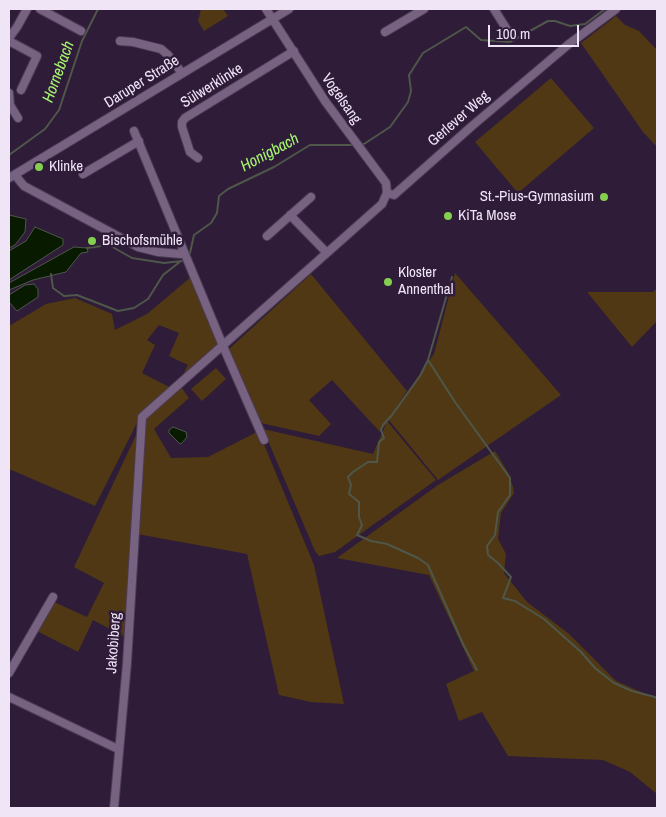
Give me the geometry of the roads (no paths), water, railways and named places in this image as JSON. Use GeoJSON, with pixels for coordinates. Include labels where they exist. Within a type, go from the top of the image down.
{"type":"FeatureCollection","features":[{"type":"Feature","properties":{"kind":"street"},"geometry":{"type":"LineString","coordinates":[[22,90],[38,56],[9,40],[27,9]]}},
{"type":"Feature","properties":{"kind":"street"},"geometry":{"type":"LineString","coordinates":[[40,9],[81,31]]}},
{"type":"Feature","properties":{"kind":"street","name":"Vogelsang"},"geometry":{"type":"LineString","coordinates":[[266,9],[324,101],[386,183],[387,193]]}},
{"type":"Feature","properties":{"kind":"street","name":"Daruper Straße"},"geometry":{"type":"LineString","coordinates":[[12,176],[289,9]]}},
{"type":"Feature","properties":{"kind":"street"},"geometry":{"type":"LineString","coordinates":[[385,32],[424,9]]}},
{"type":"Feature","properties":{"kind":"street"},"geometry":{"type":"LineString","coordinates":[[494,9],[509,33]]}},
{"type":"Feature","properties":{"kind":"street","name":"Gerlever Weg"},"geometry":{"type":"LineString","coordinates":[[142,417],[382,204],[387,193],[394,195],[554,56],[616,9]]}},
{"type":"Feature","properties":{"kind":"street"},"geometry":{"type":"LineString","coordinates":[[120,41],[133,42],[161,49],[168,55],[182,74]]}},
{"type":"Feature","properties":{"kind":"street","name":"Sülwerklinke"},"geometry":{"type":"LineString","coordinates":[[198,158],[190,152],[182,127],[182,122],[185,118],[294,52]]}},
{"type":"Feature","properties":{"kind":"street"},"geometry":{"type":"LineString","coordinates":[[9,93],[13,116]]}},
{"type":"Feature","properties":{"kind":"street"},"geometry":{"type":"LineString","coordinates":[[134,131],[222,346],[264,440]]}},
{"type":"Feature","properties":{"kind":"street"},"geometry":{"type":"LineString","coordinates":[[83,174],[138,141]]}},
{"type":"Feature","properties":{"kind":"street"},"geometry":{"type":"LineString","coordinates":[[12,176],[24,186],[138,247],[158,252],[180,254],[185,257]]}},
{"type":"Feature","properties":{"kind":"street"},"geometry":{"type":"LineString","coordinates":[[267,236],[311,197]]}},
{"type":"Feature","properties":{"kind":"street"},"geometry":{"type":"LineString","coordinates":[[290,216],[327,253]]}},
{"type":"Feature","properties":{"kind":"street","name":"Jakobiberg"},"geometry":{"type":"LineString","coordinates":[[114,808],[127,663],[142,417]]}},
{"type":"Feature","properties":{"kind":"street"},"geometry":{"type":"LineString","coordinates":[[9,673],[53,597]]}},
{"type":"Feature","properties":{"kind":"street"},"geometry":{"type":"LineString","coordinates":[[9,698],[118,749]]}},
{"type":"Feature","properties":{"kind":"waterway","name":"Hornebach"},"geometry":{"type":"LineString","coordinates":[[9,155],[45,129],[59,110],[82,41],[98,9]]}},
{"type":"Feature","properties":{"kind":"waterway","name":"Honigbach"},"geometry":{"type":"LineString","coordinates":[[360,144],[364,144],[390,127],[408,102],[411,91],[409,75],[423,53],[466,27],[481,40],[510,42],[548,21],[555,21],[570,26],[585,24],[605,9]]}},
{"type":"Feature","properties":{"kind":"waterway","name":"Honigbach"},"geometry":{"type":"LineString","coordinates":[[188,255],[194,235],[211,223],[217,213],[219,196],[228,189],[274,167],[310,145],[355,145]]}},
{"type":"Feature","properties":{"kind":"waterway","name":"Honigbach"},"geometry":{"type":"LineString","coordinates":[[87,248],[109,245],[132,258],[164,263],[182,261],[184,258]]}},
{"type":"Feature","properties":{"kind":"waterway","name":"Honigbach"},"geometry":{"type":"LineString","coordinates":[[51,274],[53,288],[64,296],[77,295],[118,311],[134,308],[148,299],[163,275],[181,261]]}},
{"type":"Feature","properties":{"kind":"waterway"},"geometry":{"type":"LineString","coordinates":[[452,277],[428,360],[455,402],[510,478],[510,495],[498,512],[495,535],[487,546],[488,555],[511,577],[503,598],[515,601],[544,619],[581,652],[595,668],[614,683],[657,699]]}},
{"type":"Feature","properties":{"kind":"waterway"},"geometry":{"type":"LineString","coordinates":[[428,360],[420,376],[383,425],[381,430],[384,438],[379,442],[377,462],[368,462],[348,477],[351,485],[349,494],[359,502],[359,517],[362,525],[357,535],[371,541],[387,544],[418,558],[428,565],[464,646],[477,670]]}},
{"type":"Feature","properties":{"kind":"place","name":"Klinke"},"geometry":{"type":"Point","coordinates":[39,167]}},
{"type":"Feature","properties":{"kind":"place","name":"St.-Pius-Gymnasium"},"geometry":{"type":"Point","coordinates":[604,197]}},
{"type":"Feature","properties":{"kind":"place","name":"KiTa Mose"},"geometry":{"type":"Point","coordinates":[448,216]}},
{"type":"Feature","properties":{"kind":"place","name":"Bischofsmühle"},"geometry":{"type":"Point","coordinates":[92,241]}},
{"type":"Feature","properties":{"kind":"place","name":"Kloster Annenthal"},"geometry":{"type":"Point","coordinates":[388,282]}}]}
